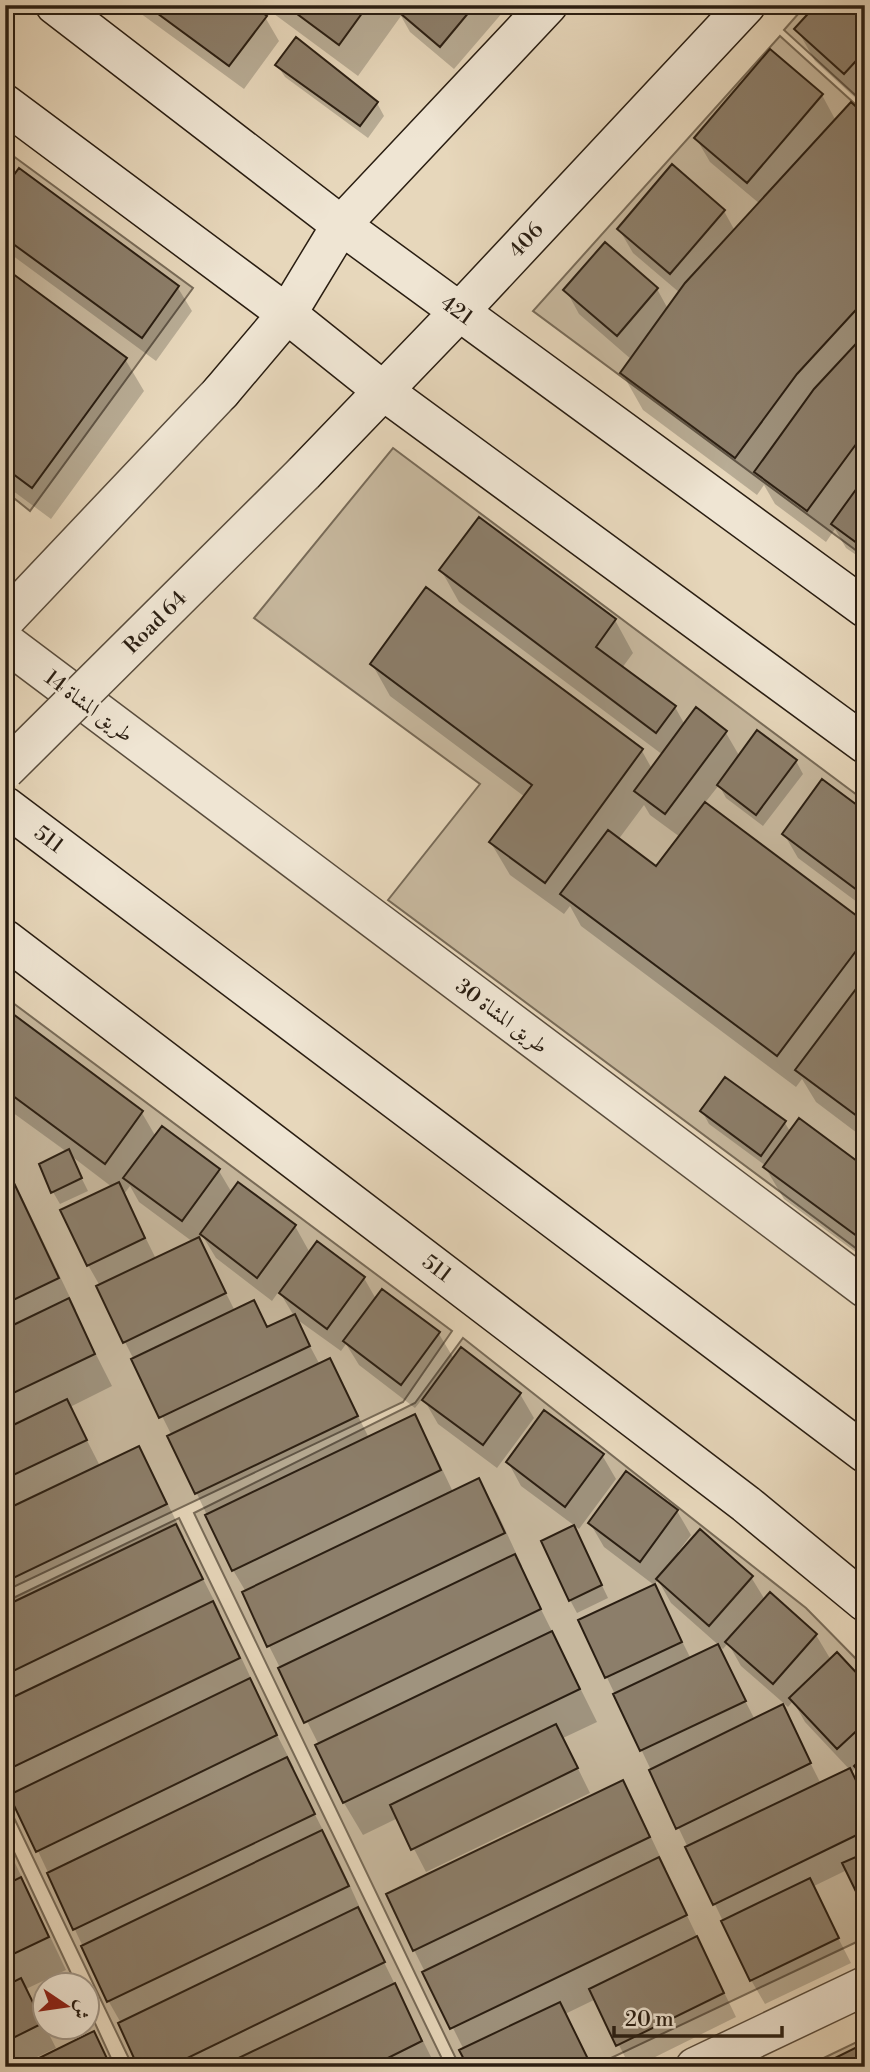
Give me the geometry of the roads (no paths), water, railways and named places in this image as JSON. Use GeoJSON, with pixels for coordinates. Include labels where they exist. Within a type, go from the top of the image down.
{"type":"FeatureCollection","features":[{"type":"Feature","properties":{"kind":"street","name":"421"},"geometry":{"type":"LineString","coordinates":[[55,5],[341,225],[865,608]]}},
{"type":"Feature","properties":{"kind":"street"},"geometry":{"type":"LineString","coordinates":[[5,620],[221,392],[286,314],[341,225],[548,5]]}},
{"type":"Feature","properties":{"kind":"street","name":"406"},"geometry":{"type":"LineString","coordinates":[[304,473],[459,312],[746,5]]}},
{"type":"Feature","properties":{"kind":"street"},"geometry":{"type":"LineString","coordinates":[[5,104],[286,314],[382,390],[865,744]]}},
{"type":"Feature","properties":{"kind":"street","name":"Road 64"},"geometry":{"type":"LineString","coordinates":[[5,770],[304,473]]}},
{"type":"Feature","properties":{"kind":"street","name":"طريق المشاة 14"},"geometry":{"type":"LineString","coordinates":[[5,642],[140,744]]}},
{"type":"Feature","properties":{"kind":"street","name":"طريق المشاة 30"},"geometry":{"type":"LineString","coordinates":[[140,744],[865,1288]]}},
{"type":"Feature","properties":{"kind":"street","name":"511"},"geometry":{"type":"LineString","coordinates":[[5,806],[865,1452]]}},
{"type":"Feature","properties":{"kind":"street","name":"511"},"geometry":{"type":"LineString","coordinates":[[5,939],[746,1504],[865,1602]]}},
{"type":"Feature","properties":{"kind":"street"},"geometry":{"type":"LineString","coordinates":[[695,2067],[865,1986]]}}]}
